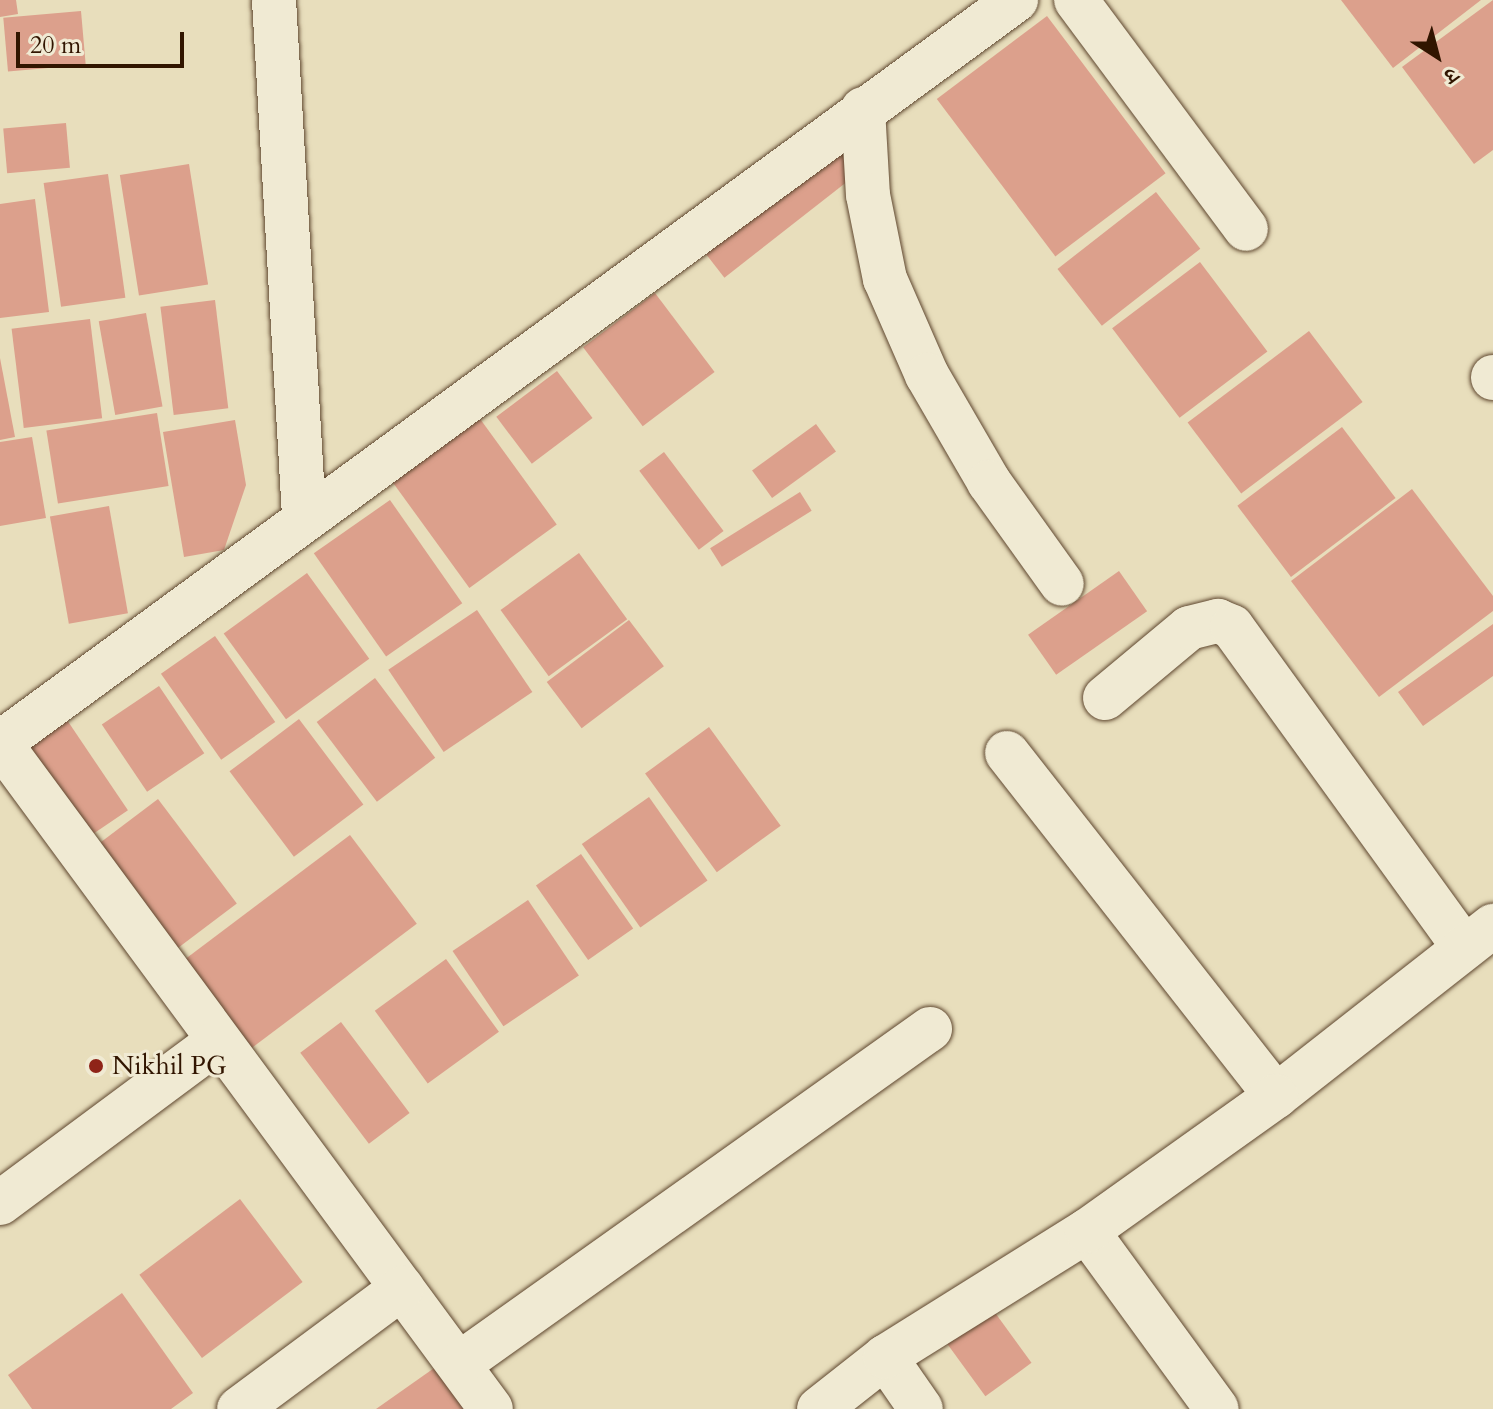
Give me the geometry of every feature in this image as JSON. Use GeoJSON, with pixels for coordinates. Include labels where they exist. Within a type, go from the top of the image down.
{"type":"FeatureCollection","features":[{"type":"Feature","properties":{"kind":"street"},"geometry":{"type":"LineString","coordinates":[[274,0],[304,516]]}},
{"type":"Feature","properties":{"kind":"street"},"geometry":{"type":"LineString","coordinates":[[491,1409],[0,743],[304,516],[1016,0]]}},
{"type":"Feature","properties":{"kind":"street"},"geometry":{"type":"LineString","coordinates":[[1076,0],[1246,229]]}},
{"type":"Feature","properties":{"kind":"street"},"geometry":{"type":"LineString","coordinates":[[863,109],[868,195],[885,279],[927,375],[989,482],[1062,584]]}},
{"type":"Feature","properties":{"kind":"street"},"geometry":{"type":"LineString","coordinates":[[819,1409],[885,1357],[1087,1231],[1276,1096],[1478,937],[1232,627],[1218,621],[1189,628],[1105,698]]}},
{"type":"Feature","properties":{"kind":"street"},"geometry":{"type":"LineString","coordinates":[[1007,753],[1276,1096]]}},
{"type":"Feature","properties":{"kind":"street"},"geometry":{"type":"LineString","coordinates":[[459,1364],[930,1029]]}},
{"type":"Feature","properties":{"kind":"street"},"geometry":{"type":"LineString","coordinates":[[0,1203],[218,1041]]}},
{"type":"Feature","properties":{"kind":"street"},"geometry":{"type":"LineString","coordinates":[[1087,1231],[1217,1409]]}},
{"type":"Feature","properties":{"kind":"street"},"geometry":{"type":"LineString","coordinates":[[239,1409],[402,1288]]}},
{"type":"Feature","properties":{"kind":"street"},"geometry":{"type":"LineString","coordinates":[[885,1357],[921,1409]]}},
{"type":"Feature","properties":{"kind":"building"},"geometry":{"type":"Polygon","coordinates":[[[0,0],[16,0],[18,14],[0,17],[0,0]]]}},
{"type":"Feature","properties":{"kind":"building"},"geometry":{"type":"Polygon","coordinates":[[[1341,0],[1481,0],[1393,68],[1341,0]]]}},
{"type":"Feature","properties":{"kind":"building"},"geometry":{"type":"Polygon","coordinates":[[[1493,0],[1493,150],[1474,164],[1402,67],[1493,0]]]}},
{"type":"Feature","properties":{"kind":"building"},"geometry":{"type":"Polygon","coordinates":[[[81,11],[86,65],[8,72],[3,18],[81,11]]]}},
{"type":"Feature","properties":{"kind":"building"},"geometry":{"type":"Polygon","coordinates":[[[1047,16],[1166,173],[1055,256],[937,99],[1047,16]]]}},
{"type":"Feature","properties":{"kind":"building"},"geometry":{"type":"Polygon","coordinates":[[[66,123],[70,168],[7,173],[3,128],[66,123]]]}},
{"type":"Feature","properties":{"kind":"building"},"geometry":{"type":"Polygon","coordinates":[[[837,144],[859,172],[724,278],[702,249],[837,144]]]}},
{"type":"Feature","properties":{"kind":"building"},"geometry":{"type":"Polygon","coordinates":[[[189,164],[208,284],[139,295],[120,175],[189,164]]]}},
{"type":"Feature","properties":{"kind":"building"},"geometry":{"type":"Polygon","coordinates":[[[108,174],[125,298],[61,307],[44,183],[108,174]]]}},
{"type":"Feature","properties":{"kind":"building"},"geometry":{"type":"Polygon","coordinates":[[[1156,192],[1200,249],[1102,326],[1057,269],[1156,192]]]}},
{"type":"Feature","properties":{"kind":"building"},"geometry":{"type":"Polygon","coordinates":[[[35,199],[49,312],[0,318],[0,204],[35,199]]]}},
{"type":"Feature","properties":{"kind":"building"},"geometry":{"type":"Polygon","coordinates":[[[1200,262],[1267,351],[1180,418],[1112,328],[1200,262]]]}},
{"type":"Feature","properties":{"kind":"building"},"geometry":{"type":"Polygon","coordinates":[[[655,293],[715,372],[643,426],[583,347],[655,293]]]}},
{"type":"Feature","properties":{"kind":"building"},"geometry":{"type":"Polygon","coordinates":[[[215,300],[228,408],[174,415],[160,307],[215,300]]]}},
{"type":"Feature","properties":{"kind":"building"},"geometry":{"type":"Polygon","coordinates":[[[146,313],[162,407],[115,415],[99,321],[146,313]]]}},
{"type":"Feature","properties":{"kind":"building"},"geometry":{"type":"Polygon","coordinates":[[[90,319],[102,418],[24,428],[12,329],[90,319]]]}},
{"type":"Feature","properties":{"kind":"building"},"geometry":{"type":"Polygon","coordinates":[[[1309,331],[1363,402],[1241,494],[1188,422],[1309,331]]]}},
{"type":"Feature","properties":{"kind":"building"},"geometry":{"type":"Polygon","coordinates":[[[0,358],[15,437],[0,440],[0,358]]]}},
{"type":"Feature","properties":{"kind":"building"},"geometry":{"type":"Polygon","coordinates":[[[557,371],[593,418],[532,464],[496,417],[557,371]]]}},
{"type":"Feature","properties":{"kind":"building"},"geometry":{"type":"Polygon","coordinates":[[[157,413],[169,486],[58,504],[46,431],[157,413]]]}},
{"type":"Feature","properties":{"kind":"building"},"geometry":{"type":"Polygon","coordinates":[[[478,416],[557,524],[469,588],[391,479],[478,416]]]}},
{"type":"Feature","properties":{"kind":"building"},"geometry":{"type":"Polygon","coordinates":[[[235,420],[246,485],[224,550],[184,557],[163,432],[235,420]]]}},
{"type":"Feature","properties":{"kind":"building"},"geometry":{"type":"Polygon","coordinates":[[[816,424],[836,452],[772,498],[752,470],[816,424]]]}},
{"type":"Feature","properties":{"kind":"building"},"geometry":{"type":"Polygon","coordinates":[[[1342,427],[1396,498],[1291,577],[1237,506],[1342,427]]]}},
{"type":"Feature","properties":{"kind":"building"},"geometry":{"type":"Polygon","coordinates":[[[32,437],[46,518],[0,526],[0,442],[32,437]]]}},
{"type":"Feature","properties":{"kind":"building"},"geometry":{"type":"Polygon","coordinates":[[[664,452],[724,531],[699,550],[639,471],[664,452]]]}},
{"type":"Feature","properties":{"kind":"building"},"geometry":{"type":"Polygon","coordinates":[[[1412,489],[1493,596],[1493,611],[1379,697],[1291,581],[1412,489]]]}},
{"type":"Feature","properties":{"kind":"building"},"geometry":{"type":"Polygon","coordinates":[[[800,492],[812,511],[722,567],[710,548],[800,492]]]}},
{"type":"Feature","properties":{"kind":"building"},"geometry":{"type":"Polygon","coordinates":[[[390,500],[462,603],[386,657],[314,553],[390,500]]]}},
{"type":"Feature","properties":{"kind":"building"},"geometry":{"type":"Polygon","coordinates":[[[109,506],[128,613],[69,624],[50,516],[109,506]]]}},
{"type":"Feature","properties":{"kind":"building"},"geometry":{"type":"Polygon","coordinates":[[[579,553],[627,619],[549,676],[501,610],[579,553]]]}},
{"type":"Feature","properties":{"kind":"building"},"geometry":{"type":"Polygon","coordinates":[[[1119,571],[1147,611],[1056,675],[1028,635],[1119,571]]]}},
{"type":"Feature","properties":{"kind":"building"},"geometry":{"type":"Polygon","coordinates":[[[307,573],[369,659],[286,719],[224,634],[307,573]]]}},
{"type":"Feature","properties":{"kind":"building"},"geometry":{"type":"Polygon","coordinates":[[[477,610],[532,692],[444,752],[388,670],[477,610]]]}},
{"type":"Feature","properties":{"kind":"building"},"geometry":{"type":"Polygon","coordinates":[[[629,620],[664,666],[582,728],[547,682],[629,620]]]}},
{"type":"Feature","properties":{"kind":"building"},"geometry":{"type":"Polygon","coordinates":[[[1493,624],[1493,676],[1423,726],[1398,692],[1493,624]]]}},
{"type":"Feature","properties":{"kind":"building"},"geometry":{"type":"Polygon","coordinates":[[[215,636],[275,722],[221,760],[161,674],[215,636]]]}},
{"type":"Feature","properties":{"kind":"building"},"geometry":{"type":"Polygon","coordinates":[[[375,678],[435,758],[377,802],[317,722],[375,678]]]}},
{"type":"Feature","properties":{"kind":"building"},"geometry":{"type":"Polygon","coordinates":[[[159,686],[204,753],[147,792],[102,725],[159,686]]]}},
{"type":"Feature","properties":{"kind":"building"},"geometry":{"type":"Polygon","coordinates":[[[299,719],[363,804],[294,857],[230,771],[299,719]]]}},
{"type":"Feature","properties":{"kind":"building"},"geometry":{"type":"Polygon","coordinates":[[[67,720],[128,810],[85,839],[24,749],[67,720]]]}},
{"type":"Feature","properties":{"kind":"building"},"geometry":{"type":"Polygon","coordinates":[[[709,727],[781,826],[717,872],[645,773],[709,727]]]}},
{"type":"Feature","properties":{"kind":"building"},"geometry":{"type":"Polygon","coordinates":[[[649,797],[708,881],[640,928],[582,844],[649,797]]]}},
{"type":"Feature","properties":{"kind":"building"},"geometry":{"type":"Polygon","coordinates":[[[158,799],[237,904],[169,955],[90,850],[158,799]]]}},
{"type":"Feature","properties":{"kind":"building"},"geometry":{"type":"Polygon","coordinates":[[[350,835],[417,924],[251,1048],[185,960],[350,835]]]}},
{"type":"Feature","properties":{"kind":"building"},"geometry":{"type":"Polygon","coordinates":[[[581,854],[633,929],[588,960],[536,886],[581,854]]]}},
{"type":"Feature","properties":{"kind":"building"},"geometry":{"type":"Polygon","coordinates":[[[528,900],[579,975],[503,1026],[453,951],[528,900]]]}},
{"type":"Feature","properties":{"kind":"building"},"geometry":{"type":"Polygon","coordinates":[[[446,959],[499,1032],[428,1084],[375,1011],[446,959]]]}},
{"type":"Feature","properties":{"kind":"building"},"geometry":{"type":"Polygon","coordinates":[[[341,1022],[410,1113],[369,1144],[300,1053],[341,1022]]]}},
{"type":"Feature","properties":{"kind":"building"},"geometry":{"type":"Polygon","coordinates":[[[240,1199],[303,1282],[202,1358],[139,1275],[240,1199]]]}},
{"type":"Feature","properties":{"kind":"building"},"geometry":{"type":"Polygon","coordinates":[[[122,1293],[193,1393],[171,1409],[32,1409],[8,1375],[122,1293]]]}},
{"type":"Feature","properties":{"kind":"building"},"geometry":{"type":"Polygon","coordinates":[[[988,1303],[1031,1363],[985,1396],[942,1337],[988,1303]]]}},
{"type":"Feature","properties":{"kind":"building"},"geometry":{"type":"Polygon","coordinates":[[[447,1359],[483,1409],[376,1409],[447,1359]]]}},
{"type":"Feature","properties":{"kind":"place","name":"Nikhil PG"},"geometry":{"type":"Point","coordinates":[96,1066]}}]}
